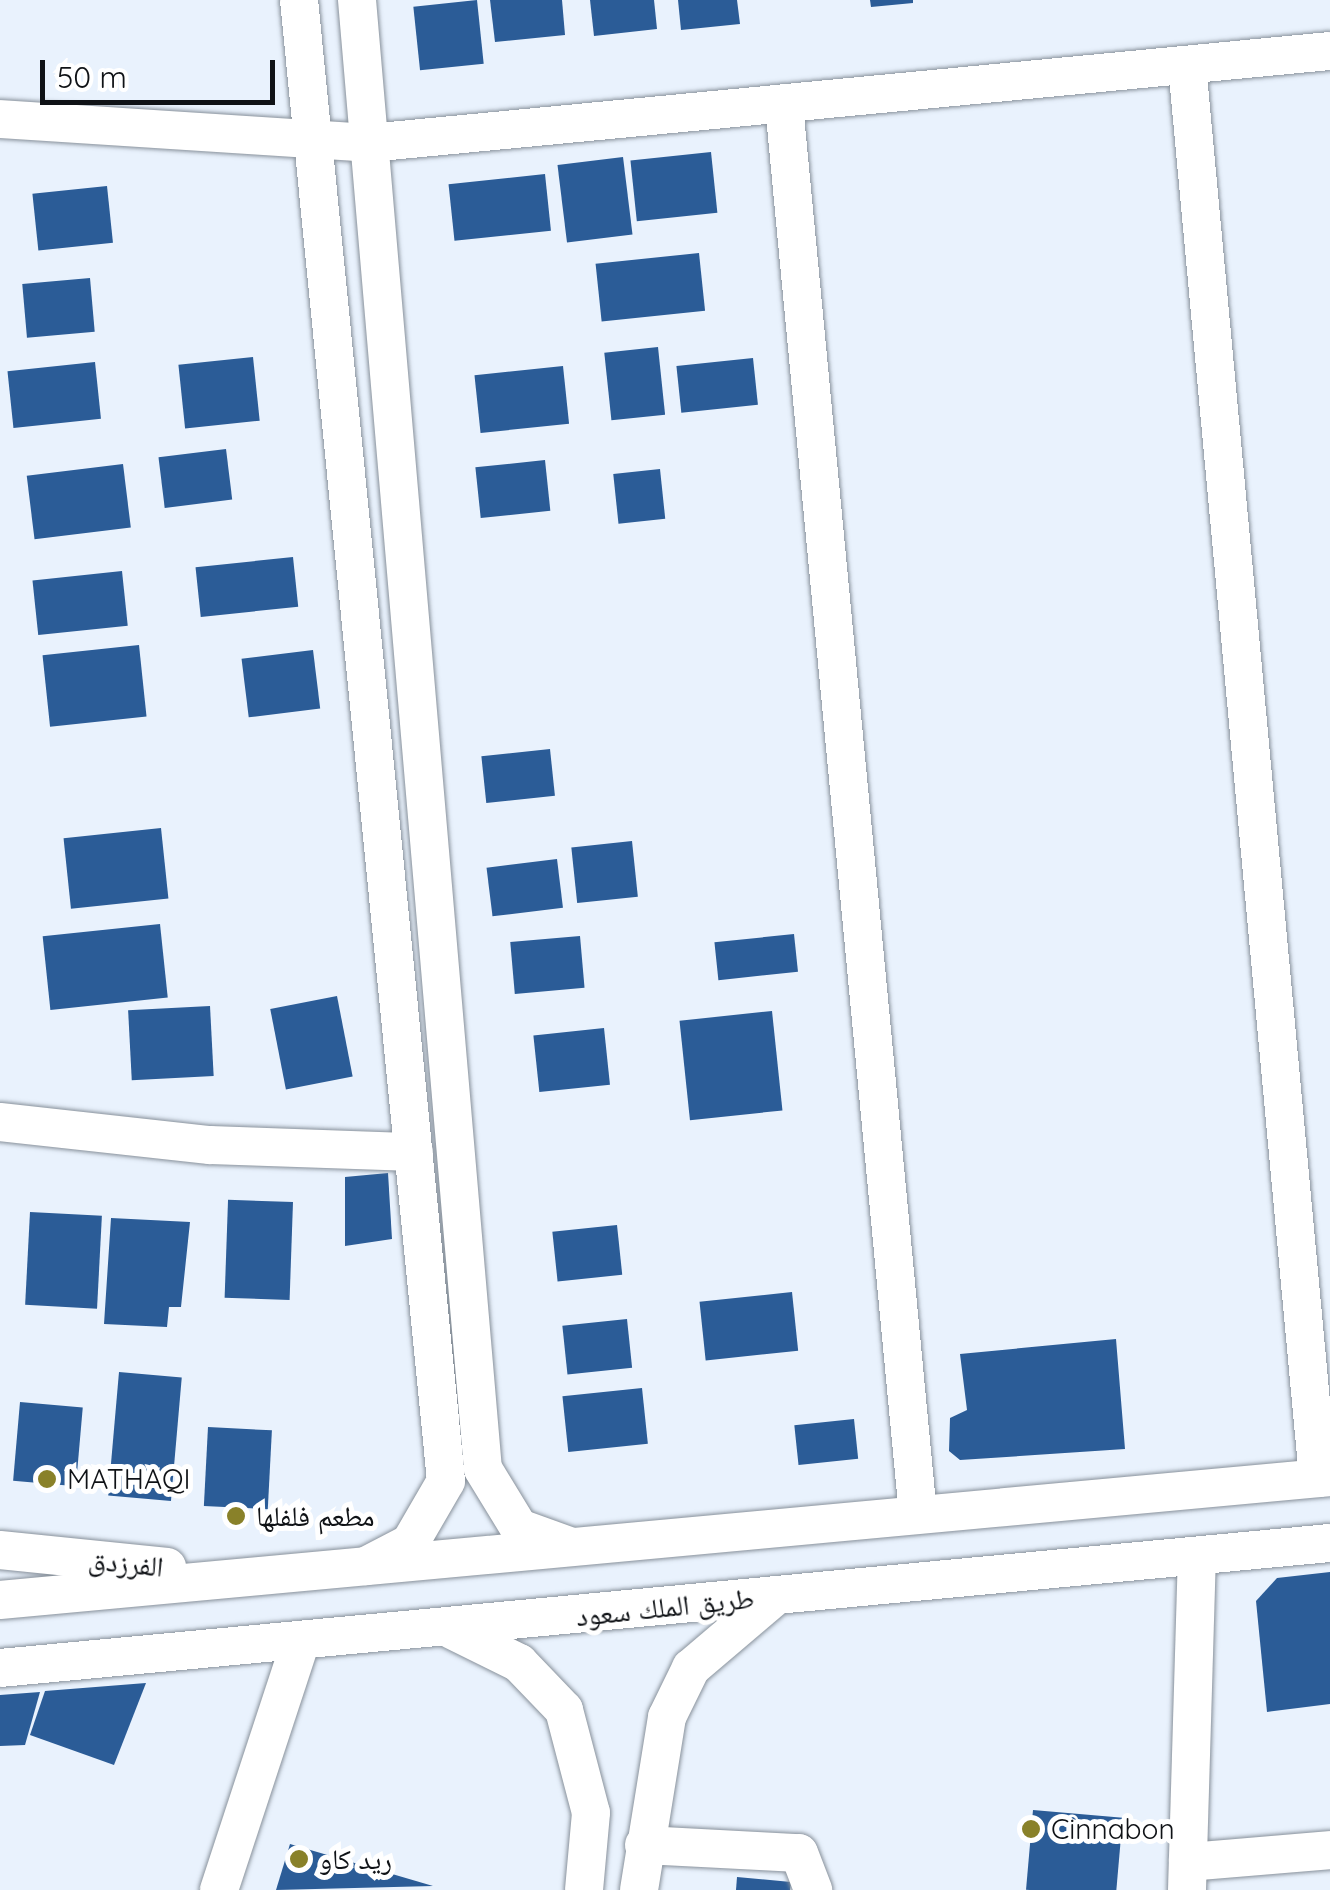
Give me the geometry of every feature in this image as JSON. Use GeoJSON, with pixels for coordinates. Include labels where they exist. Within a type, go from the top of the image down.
{"type":"FeatureCollection","features":[{"type":"Feature","properties":{"kind":"street"},"geometry":{"type":"LineString","coordinates":[[299,0],[446,1481],[410,1543],[366,1566]]}},
{"type":"Feature","properties":{"kind":"street"},"geometry":{"type":"LineString","coordinates":[[357,0],[484,1469],[519,1528],[568,1546]]}},
{"type":"Feature","properties":{"kind":"street"},"geometry":{"type":"LineString","coordinates":[[0,119],[369,144],[1330,51]]}},
{"type":"Feature","properties":{"kind":"street"},"geometry":{"type":"LineString","coordinates":[[0,1600],[1324,1477],[1187,66]]}},
{"type":"Feature","properties":{"kind":"street"},"geometry":{"type":"LineString","coordinates":[[784,105],[918,1514]]}},
{"type":"Feature","properties":{"kind":"street"},"geometry":{"type":"LineString","coordinates":[[0,1122],[210,1145],[414,1152]]}},
{"type":"Feature","properties":{"kind":"street","name":"طريق الملك سعود"},"geometry":{"type":"LineString","coordinates":[[0,1668],[450,1629],[1330,1543]]}},
{"type":"Feature","properties":{"kind":"street","name":"الفرزدق"},"geometry":{"type":"LineString","coordinates":[[0,1550],[252,1576]]}},
{"type":"Feature","properties":{"kind":"street"},"geometry":{"type":"LineString","coordinates":[[1198,1556],[1188,1876],[1330,1850]]}},
{"type":"Feature","properties":{"kind":"street"},"geometry":{"type":"LineString","coordinates":[[639,1890],[667,1717],[691,1668],[777,1596]]}},
{"type":"Feature","properties":{"kind":"street"},"geometry":{"type":"LineString","coordinates":[[450,1629],[520,1663],[564,1710],[591,1813],[584,1890]]}},
{"type":"Feature","properties":{"kind":"street"},"geometry":{"type":"LineString","coordinates":[[219,1890],[302,1642]]}},
{"type":"Feature","properties":{"kind":"street"},"geometry":{"type":"LineString","coordinates":[[644,1845],[799,1853],[813,1890]]}},
{"type":"Feature","properties":{"kind":"building"},"geometry":{"type":"Polygon","coordinates":[[[477,0],[484,64],[420,70],[413,7],[477,0]]]}},
{"type":"Feature","properties":{"kind":"building"},"geometry":{"type":"Polygon","coordinates":[[[490,0],[562,0],[565,35],[495,42],[490,0]]]}},
{"type":"Feature","properties":{"kind":"building"},"geometry":{"type":"Polygon","coordinates":[[[590,0],[654,0],[657,29],[594,36],[590,0]]]}},
{"type":"Feature","properties":{"kind":"building"},"geometry":{"type":"Polygon","coordinates":[[[678,0],[737,0],[740,24],[681,30],[678,0]]]}},
{"type":"Feature","properties":{"kind":"building"},"geometry":{"type":"Polygon","coordinates":[[[870,0],[913,0],[913,3],[871,7],[870,0]]]}},
{"type":"Feature","properties":{"kind":"building"},"geometry":{"type":"Polygon","coordinates":[[[711,152],[717,213],[637,221],[630,160],[711,152]]]}},
{"type":"Feature","properties":{"kind":"building"},"geometry":{"type":"Polygon","coordinates":[[[623,157],[633,234],[567,242],[557,165],[623,157]]]}},
{"type":"Feature","properties":{"kind":"building"},"geometry":{"type":"Polygon","coordinates":[[[545,174],[551,231],[454,241],[449,184],[545,174]]]}},
{"type":"Feature","properties":{"kind":"building"},"geometry":{"type":"Polygon","coordinates":[[[107,186],[113,243],[38,251],[32,194],[107,186]]]}},
{"type":"Feature","properties":{"kind":"building"},"geometry":{"type":"Polygon","coordinates":[[[699,253],[705,311],[602,322],[596,264],[699,253]]]}},
{"type":"Feature","properties":{"kind":"building"},"geometry":{"type":"Polygon","coordinates":[[[90,278],[95,332],[27,338],[22,284],[90,278]]]}},
{"type":"Feature","properties":{"kind":"building"},"geometry":{"type":"Polygon","coordinates":[[[658,347],[665,415],[611,420],[604,353],[658,347]]]}},
{"type":"Feature","properties":{"kind":"building"},"geometry":{"type":"Polygon","coordinates":[[[253,357],[260,421],[185,428],[178,365],[253,357]]]}},
{"type":"Feature","properties":{"kind":"building"},"geometry":{"type":"Polygon","coordinates":[[[753,358],[758,405],[681,413],[676,366],[753,358]]]}},
{"type":"Feature","properties":{"kind":"building"},"geometry":{"type":"Polygon","coordinates":[[[95,362],[101,419],[13,428],[7,371],[95,362]]]}},
{"type":"Feature","properties":{"kind":"building"},"geometry":{"type":"Polygon","coordinates":[[[563,366],[569,424],[481,433],[474,375],[563,366]]]}},
{"type":"Feature","properties":{"kind":"building"},"geometry":{"type":"Polygon","coordinates":[[[226,449],[232,500],[165,508],[159,457],[226,449]]]}},
{"type":"Feature","properties":{"kind":"building"},"geometry":{"type":"Polygon","coordinates":[[[545,460],[550,511],[481,518],[475,467],[545,460]]]}},
{"type":"Feature","properties":{"kind":"building"},"geometry":{"type":"Polygon","coordinates":[[[123,464],[131,528],[35,539],[27,476],[123,464]]]}},
{"type":"Feature","properties":{"kind":"building"},"geometry":{"type":"Polygon","coordinates":[[[660,469],[665,519],[618,524],[613,474],[660,469]]]}},
{"type":"Feature","properties":{"kind":"building"},"geometry":{"type":"Polygon","coordinates":[[[293,557],[298,607],[201,617],[196,567],[293,557]]]}},
{"type":"Feature","properties":{"kind":"building"},"geometry":{"type":"Polygon","coordinates":[[[122,571],[128,626],[38,635],[32,580],[122,571]]]}},
{"type":"Feature","properties":{"kind":"building"},"geometry":{"type":"Polygon","coordinates":[[[139,645],[147,717],[50,727],[43,655],[139,645]]]}},
{"type":"Feature","properties":{"kind":"building"},"geometry":{"type":"Polygon","coordinates":[[[313,650],[320,709],[249,717],[242,659],[313,650]]]}},
{"type":"Feature","properties":{"kind":"building"},"geometry":{"type":"Polygon","coordinates":[[[550,749],[555,796],[486,803],[481,756],[550,749]]]}},
{"type":"Feature","properties":{"kind":"building"},"geometry":{"type":"Polygon","coordinates":[[[161,828],[168,899],[71,909],[64,838],[161,828]]]}},
{"type":"Feature","properties":{"kind":"building"},"geometry":{"type":"Polygon","coordinates":[[[632,841],[638,897],[577,903],[571,847],[632,841]]]}},
{"type":"Feature","properties":{"kind":"building"},"geometry":{"type":"Polygon","coordinates":[[[557,859],[563,908],[493,916],[487,868],[557,859]]]}},
{"type":"Feature","properties":{"kind":"building"},"geometry":{"type":"Polygon","coordinates":[[[160,924],[168,998],[50,1010],[43,936],[160,924]]]}},
{"type":"Feature","properties":{"kind":"building"},"geometry":{"type":"Polygon","coordinates":[[[794,934],[798,972],[718,980],[714,942],[794,934]]]}},
{"type":"Feature","properties":{"kind":"building"},"geometry":{"type":"Polygon","coordinates":[[[580,936],[585,988],[515,994],[510,942],[580,936]]]}},
{"type":"Feature","properties":{"kind":"building"},"geometry":{"type":"Polygon","coordinates":[[[337,996],[353,1076],[286,1089],[270,1009],[337,996]]]}},
{"type":"Feature","properties":{"kind":"building"},"geometry":{"type":"Polygon","coordinates":[[[210,1006],[214,1076],[132,1080],[128,1010],[210,1006]]]}},
{"type":"Feature","properties":{"kind":"building"},"geometry":{"type":"Polygon","coordinates":[[[772,1011],[782,1110],[690,1120],[680,1021],[772,1011]]]}},
{"type":"Feature","properties":{"kind":"building"},"geometry":{"type":"Polygon","coordinates":[[[604,1028],[610,1085],[539,1092],[533,1035],[604,1028]]]}},
{"type":"Feature","properties":{"kind":"building"},"geometry":{"type":"Polygon","coordinates":[[[388,1173],[392,1239],[345,1246],[345,1177],[388,1173]]]}},
{"type":"Feature","properties":{"kind":"building"},"geometry":{"type":"Polygon","coordinates":[[[228,1200],[293,1202],[290,1300],[225,1298],[228,1200]]]}},
{"type":"Feature","properties":{"kind":"building"},"geometry":{"type":"Polygon","coordinates":[[[30,1212],[102,1216],[97,1309],[25,1305],[30,1212]]]}},
{"type":"Feature","properties":{"kind":"building"},"geometry":{"type":"Polygon","coordinates":[[[111,1218],[190,1222],[181,1307],[169,1307],[167,1327],[104,1324],[111,1218]]]}},
{"type":"Feature","properties":{"kind":"building"},"geometry":{"type":"Polygon","coordinates":[[[617,1225],[622,1275],[558,1282],[552,1232],[617,1225]]]}},
{"type":"Feature","properties":{"kind":"building"},"geometry":{"type":"Polygon","coordinates":[[[792,1292],[798,1351],[706,1360],[700,1302],[792,1292]]]}},
{"type":"Feature","properties":{"kind":"building"},"geometry":{"type":"Polygon","coordinates":[[[627,1319],[632,1368],[567,1375],[562,1326],[627,1319]]]}},
{"type":"Feature","properties":{"kind":"building"},"geometry":{"type":"Polygon","coordinates":[[[1116,1339],[1125,1449],[960,1460],[949,1451],[950,1418],[967,1410],[960,1354],[1116,1339]]]}},
{"type":"Feature","properties":{"kind":"building"},"geometry":{"type":"Polygon","coordinates":[[[119,1372],[182,1377],[171,1501],[108,1496],[119,1372]]]}},
{"type":"Feature","properties":{"kind":"building"},"geometry":{"type":"Polygon","coordinates":[[[642,1388],[648,1444],[568,1452],[562,1396],[642,1388]]]}},
{"type":"Feature","properties":{"kind":"building"},"geometry":{"type":"Polygon","coordinates":[[[20,1402],[83,1407],[76,1486],[13,1481],[20,1402]]]}},
{"type":"Feature","properties":{"kind":"building"},"geometry":{"type":"Polygon","coordinates":[[[854,1419],[858,1459],[799,1465],[794,1425],[854,1419]]]}},
{"type":"Feature","properties":{"kind":"building"},"geometry":{"type":"Polygon","coordinates":[[[208,1427],[272,1430],[268,1509],[204,1506],[208,1427]]]}},
{"type":"Feature","properties":{"kind":"building"},"geometry":{"type":"Polygon","coordinates":[[[1330,1572],[1330,1704],[1267,1712],[1256,1601],[1277,1578],[1330,1572]]]}},
{"type":"Feature","properties":{"kind":"building"},"geometry":{"type":"Polygon","coordinates":[[[146,1683],[114,1765],[30,1735],[45,1691],[146,1683]]]}},
{"type":"Feature","properties":{"kind":"building"},"geometry":{"type":"Polygon","coordinates":[[[40,1692],[25,1745],[0,1746],[0,1695],[40,1692]]]}},
{"type":"Feature","properties":{"kind":"building"},"geometry":{"type":"Polygon","coordinates":[[[1033,1810],[1123,1818],[1116,1890],[1026,1890],[1033,1810]]]}},
{"type":"Feature","properties":{"kind":"building"},"geometry":{"type":"Polygon","coordinates":[[[290,1844],[433,1886],[276,1890],[290,1844]]]}},
{"type":"Feature","properties":{"kind":"building"},"geometry":{"type":"Polygon","coordinates":[[[737,1877],[791,1882],[790,1890],[736,1890],[737,1877]]]}},
{"type":"Feature","properties":{"kind":"place","name":"MATHAQI"},"geometry":{"type":"Point","coordinates":[47,1479]}},
{"type":"Feature","properties":{"kind":"place","name":"مطعم فلفلها"},"geometry":{"type":"Point","coordinates":[236,1516]}},
{"type":"Feature","properties":{"kind":"place","name":"Cinnabon"},"geometry":{"type":"Point","coordinates":[1031,1829]}},
{"type":"Feature","properties":{"kind":"place","name":"ريد كاو"},"geometry":{"type":"Point","coordinates":[299,1859]}}]}
